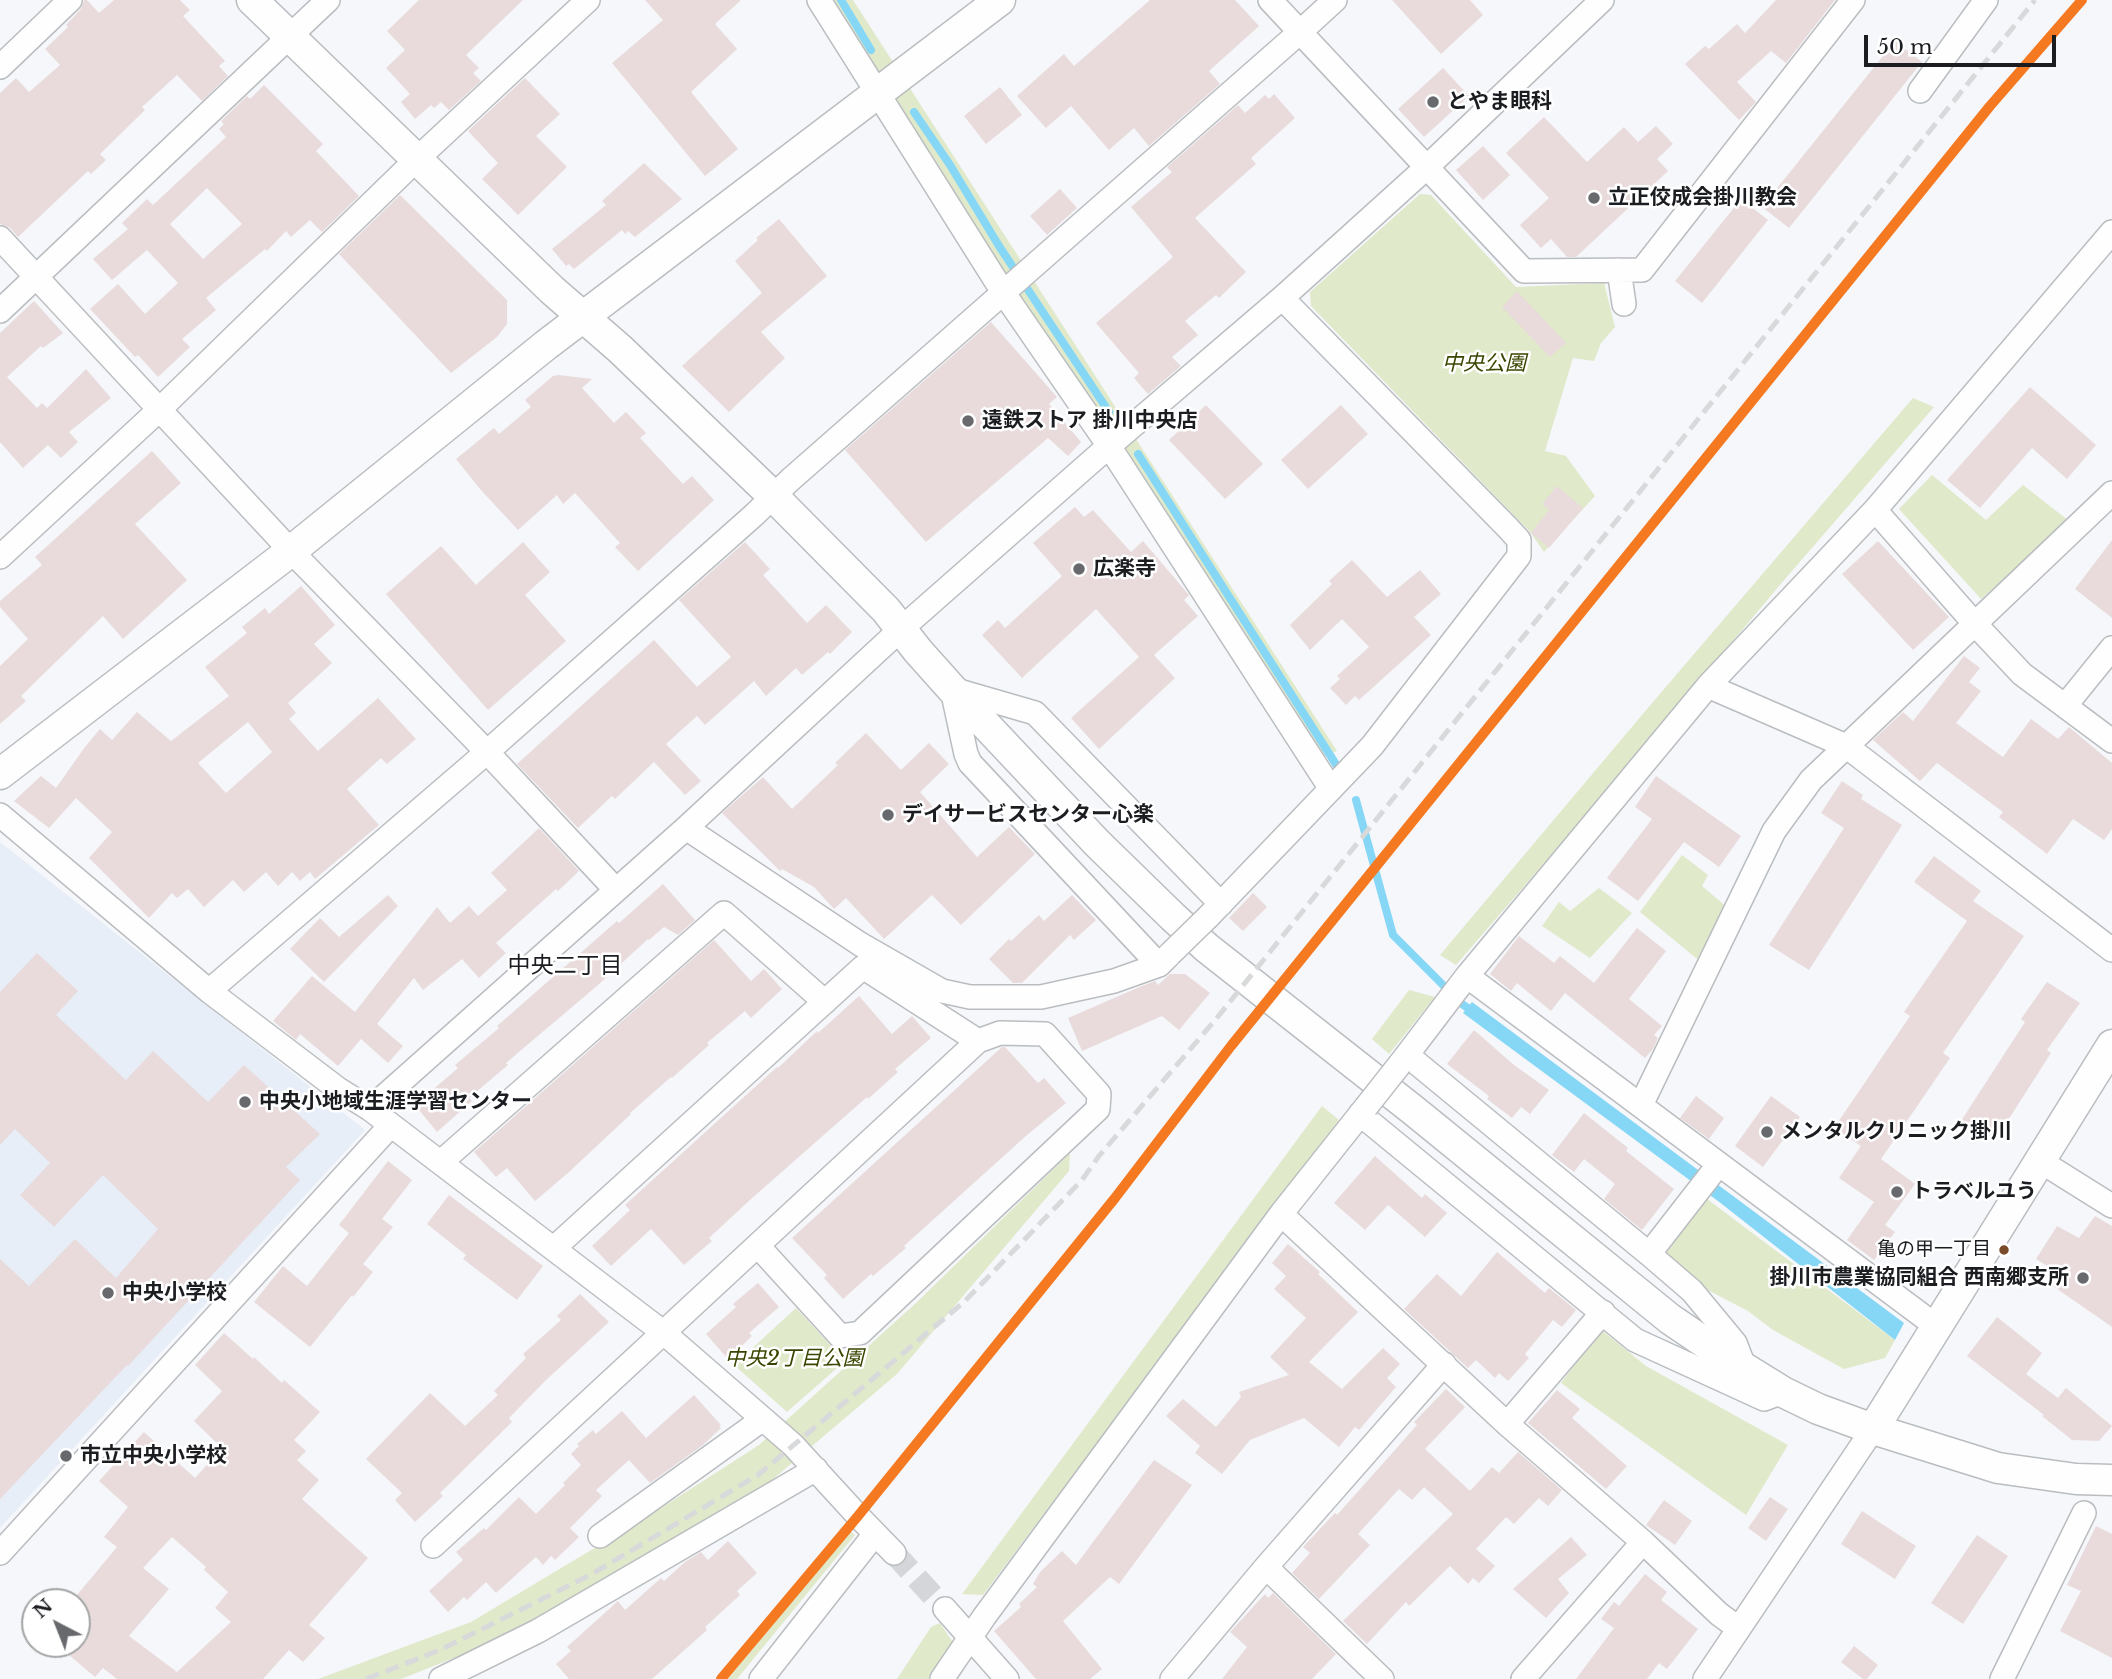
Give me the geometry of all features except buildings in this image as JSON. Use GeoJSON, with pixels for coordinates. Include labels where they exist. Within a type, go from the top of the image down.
{"type":"FeatureCollection","features":[{"type":"Feature","properties":{"kind":"street"},"geometry":{"type":"LineString","coordinates":[[0,67],[70,0]]}},
{"type":"Feature","properties":{"kind":"street"},"geometry":{"type":"LineString","coordinates":[[252,0],[552,290],[773,496],[886,610],[952,689],[1097,843],[1207,947],[1671,1319],[1745,1370],[1818,1409],[1998,1468],[2112,1487]]}},
{"type":"Feature","properties":{"kind":"street"},"geometry":{"type":"LineString","coordinates":[[0,311],[328,0]]}},
{"type":"Feature","properties":{"kind":"street"},"geometry":{"type":"LineString","coordinates":[[0,557],[160,409],[417,159],[588,0]]}},
{"type":"Feature","properties":{"kind":"street"},"geometry":{"type":"LineString","coordinates":[[819,0],[1003,292],[1338,781]]}},
{"type":"Feature","properties":{"kind":"street"},"geometry":{"type":"LineString","coordinates":[[0,774],[291,551],[584,317],[1000,0]]}},
{"type":"Feature","properties":{"kind":"street"},"geometry":{"type":"LineString","coordinates":[[1270,0],[1524,271],[1642,270],[1853,0]]}},
{"type":"Feature","properties":{"kind":"street"},"geometry":{"type":"LineString","coordinates":[[209,991],[487,752],[1335,0]]}},
{"type":"Feature","properties":{"kind":"street"},"geometry":{"type":"LineString","coordinates":[[370,1109],[686,828],[901,629],[1108,446],[1282,298],[1427,167],[1602,0]]}},
{"type":"Feature","properties":{"kind":"street"},"geometry":{"type":"LineString","coordinates":[[1920,91],[1986,0]]}},
{"type":"Feature","properties":{"kind":"street"},"geometry":{"type":"LineString","coordinates":[[942,1679],[970,1637],[1281,1214],[1458,988],[1708,686],[1875,510],[2112,232]]}},
{"type":"Feature","properties":{"kind":"street"},"geometry":{"type":"LineString","coordinates":[[0,238],[291,551],[487,752],[616,890]]}},
{"type":"Feature","properties":{"kind":"street"},"geometry":{"type":"LineString","coordinates":[[1619,270],[1624,304]]}},
{"type":"Feature","properties":{"kind":"street"},"geometry":{"type":"LineString","coordinates":[[686,828],[860,944],[942,991],[970,997],[1041,997],[1114,981],[1165,959],[1372,746],[1519,556],[1519,540],[1282,298]]}},
{"type":"Feature","properties":{"kind":"street"},"geometry":{"type":"LineString","coordinates":[[1641,1105],[1774,831],[1811,780],[2112,493]]}},
{"type":"Feature","properties":{"kind":"street"},"geometry":{"type":"LineString","coordinates":[[1875,510],[2022,674],[2112,741]]}},
{"type":"Feature","properties":{"kind":"street"},"geometry":{"type":"LineString","coordinates":[[2065,706],[2112,648]]}},
{"type":"Feature","properties":{"kind":"street"},"geometry":{"type":"LineString","coordinates":[[1708,686],[1846,746],[2112,950]]}},
{"type":"Feature","properties":{"kind":"street"},"geometry":{"type":"LineString","coordinates":[[952,689],[1035,713],[1214,910]]}},
{"type":"Feature","properties":{"kind":"street"},"geometry":{"type":"LineString","coordinates":[[952,689],[965,754],[970,764],[1165,959]]}},
{"type":"Feature","properties":{"kind":"street"},"geometry":{"type":"LineString","coordinates":[[0,815],[209,991],[441,1162],[664,1334],[793,1446],[894,1553]]}},
{"type":"Feature","properties":{"kind":"street"},"geometry":{"type":"LineString","coordinates":[[441,1162],[724,913],[825,1002]]}},
{"type":"Feature","properties":{"kind":"street"},"geometry":{"type":"LineString","coordinates":[[554,1248],[863,967],[978,1041]]}},
{"type":"Feature","properties":{"kind":"street"},"geometry":{"type":"LineString","coordinates":[[1458,988],[1641,1105],[1715,1168],[1936,1326]]}},
{"type":"Feature","properties":{"kind":"street"},"geometry":{"type":"LineString","coordinates":[[433,1546],[978,1041],[1000,1033],[1045,1034],[1099,1094],[1098,1109],[860,1333],[840,1336],[758,1246]]}},
{"type":"Feature","properties":{"kind":"street"},"geometry":{"type":"LineString","coordinates":[[1705,1679],[1873,1429],[2112,1045]]}},
{"type":"Feature","properties":{"kind":"street"},"geometry":{"type":"LineString","coordinates":[[1404,1059],[1692,1291],[1735,1343],[1745,1370]]}},
{"type":"Feature","properties":{"kind":"street"},"geometry":{"type":"LineString","coordinates":[[1363,1110],[1635,1340],[1764,1399],[1783,1392]]}},
{"type":"Feature","properties":{"kind":"street"},"geometry":{"type":"LineString","coordinates":[[0,1553],[391,1125]]}},
{"type":"Feature","properties":{"kind":"street"},"geometry":{"type":"LineString","coordinates":[[2040,1161],[2112,1206]]}},
{"type":"Feature","properties":{"kind":"street"},"geometry":{"type":"LineString","coordinates":[[1649,1254],[1715,1168]]}},
{"type":"Feature","properties":{"kind":"street"},"geometry":{"type":"LineString","coordinates":[[1281,1214],[1507,1424],[1738,1628]]}},
{"type":"Feature","properties":{"kind":"street"},"geometry":{"type":"LineString","coordinates":[[1507,1424],[1602,1312]]}},
{"type":"Feature","properties":{"kind":"street"},"geometry":{"type":"LineString","coordinates":[[1172,1679],[1444,1364]]}},
{"type":"Feature","properties":{"kind":"street"},"geometry":{"type":"LineString","coordinates":[[600,1536],[763,1419]]}},
{"type":"Feature","properties":{"kind":"street"},"geometry":{"type":"LineString","coordinates":[[440,1679],[538,1631],[817,1469]]}},
{"type":"Feature","properties":{"kind":"street"},"geometry":{"type":"LineString","coordinates":[[2076,1479],[2112,1480]]}},
{"type":"Feature","properties":{"kind":"street"},"geometry":{"type":"LineString","coordinates":[[2003,1679],[2084,1513]]}},
{"type":"Feature","properties":{"kind":"street"},"geometry":{"type":"LineString","coordinates":[[761,1679],[875,1534]]}},
{"type":"Feature","properties":{"kind":"street"},"geometry":{"type":"LineString","coordinates":[[1523,1679],[1643,1542]]}},
{"type":"Feature","properties":{"kind":"street"},"geometry":{"type":"LineString","coordinates":[[1266,1567],[1382,1679]]}},
{"type":"Feature","properties":{"kind":"street"},"geometry":{"type":"LineString","coordinates":[[945,1609],[1007,1679]]}},
{"type":"Feature","properties":{"kind":"shaded area","name":"中央小学校"},"geometry":{"type":"Polygon","coordinates":[[[0,842],[365,1130],[0,1528],[0,842]]]}},
{"type":"Feature","properties":{"kind":"green space"},"geometry":{"type":"Polygon","coordinates":[[[827,0],[853,0],[1337,751],[1322,757],[1053,352],[827,0]]]}},
{"type":"Feature","properties":{"kind":"green space","name":"中央公園"},"geometry":{"type":"Polygon","coordinates":[[[1420,194],[1431,195],[1516,287],[1604,283],[1615,327],[1601,343],[1594,361],[1573,358],[1545,451],[1566,456],[1595,496],[1544,552],[1531,533],[1311,306],[1310,292],[1420,194]]]}},
{"type":"Feature","properties":{"kind":"green space"},"geometry":{"type":"Polygon","coordinates":[[[1913,398],[1934,407],[1456,965],[1440,955],[1647,709],[1913,398]]]}},
{"type":"Feature","properties":{"kind":"green space"},"geometry":{"type":"Polygon","coordinates":[[[1932,475],[1986,520],[2023,485],[2069,521],[1981,599],[1899,509],[1932,475]]]}},
{"type":"Feature","properties":{"kind":"green space"},"geometry":{"type":"Polygon","coordinates":[[[1682,855],[1708,875],[1702,886],[1728,908],[1702,963],[1640,912],[1682,855]]]}},
{"type":"Feature","properties":{"kind":"green space"},"geometry":{"type":"Polygon","coordinates":[[[1599,888],[1632,913],[1590,958],[1542,926],[1559,902],[1570,911],[1599,888]]]}},
{"type":"Feature","properties":{"kind":"green space"},"geometry":{"type":"Polygon","coordinates":[[[1409,990],[1435,997],[1389,1054],[1372,1039],[1409,990]]]}},
{"type":"Feature","properties":{"kind":"green space"},"geometry":{"type":"Polygon","coordinates":[[[1322,1106],[1339,1120],[983,1595],[962,1594],[1322,1106]]]}},
{"type":"Feature","properties":{"kind":"green space"},"geometry":{"type":"Polygon","coordinates":[[[1070,1153],[1069,1171],[897,1374],[772,1480],[494,1642],[401,1679],[318,1679],[471,1622],[658,1510],[759,1445],[916,1303],[1070,1153]]]}},
{"type":"Feature","properties":{"kind":"green space"},"geometry":{"type":"Polygon","coordinates":[[[1707,1199],[1895,1340],[1885,1358],[1844,1369],[1773,1330],[1748,1311],[1702,1287],[1665,1254],[1707,1199]]]}},
{"type":"Feature","properties":{"kind":"green space","name":"中央2丁目公園"},"geometry":{"type":"Polygon","coordinates":[[[796,1308],[845,1361],[787,1412],[734,1365],[796,1308]]]}},
{"type":"Feature","properties":{"kind":"green space"},"geometry":{"type":"Polygon","coordinates":[[[1600,1329],[1646,1366],[1788,1445],[1746,1515],[1561,1383],[1600,1329]]]}},
{"type":"Feature","properties":{"kind":"green space"},"geometry":{"type":"Polygon","coordinates":[[[850,1531],[855,1535],[737,1679],[728,1679],[850,1531]]]}},
{"type":"Feature","properties":{"kind":"green space"},"geometry":{"type":"Polygon","coordinates":[[[940,1623],[954,1644],[929,1679],[897,1679],[931,1627],[940,1623]]]}},
{"type":"Feature","properties":{"kind":"water"},"geometry":{"type":"Polygon","coordinates":[[[1472,1002],[1904,1323],[1895,1340],[1718,1201],[1463,1013],[1472,1002]]]}},
{"type":"Feature","properties":{"kind":"waterway"},"geometry":{"type":"LineString","coordinates":[[841,0],[871,50]]}},
{"type":"Feature","properties":{"kind":"waterway"},"geometry":{"type":"LineString","coordinates":[[914,112],[1109,412]]}},
{"type":"Feature","properties":{"kind":"waterway"},"geometry":{"type":"LineString","coordinates":[[1138,454],[1337,766]]}},
{"type":"Feature","properties":{"kind":"waterway"},"geometry":{"type":"LineString","coordinates":[[1356,800],[1393,935],[1462,1004],[1475,1013]]}},
{"type":"Feature","properties":{"kind":"tunnel"},"geometry":{"type":"LineString","coordinates":[[894,1553],[945,1609]]}},
{"type":"Feature","properties":{"kind":"railway"},"geometry":{"type":"LineString","coordinates":[[366,1679],[440,1650],[592,1574],[758,1475],[964,1302],[1082,1180],[1099,1156],[1216,1019],[2035,0]]}},
{"type":"Feature","properties":{"kind":"transit line"},"geometry":{"type":"LineString","coordinates":[[721,1679],[858,1516],[1115,1198],[1231,1046],[1990,106],[2082,0]]}},
{"type":"Feature","properties":{"kind":"place","name":"とやま眼科"},"geometry":{"type":"Point","coordinates":[1433,102]}},
{"type":"Feature","properties":{"kind":"place","name":"立正佼成会掛川教会"},"geometry":{"type":"Point","coordinates":[1594,198]}},
{"type":"Feature","properties":{"kind":"place","name":"遠鉄ストア 掛川中央店"},"geometry":{"type":"Point","coordinates":[968,421]}},
{"type":"Feature","properties":{"kind":"place","name":"広楽寺"},"geometry":{"type":"Point","coordinates":[1079,569]}},
{"type":"Feature","properties":{"kind":"place","name":"デイサービスセンター心楽"},"geometry":{"type":"Point","coordinates":[888,815]}},
{"type":"Feature","properties":{"kind":"place","name":"中央小地域生涯学習センター"},"geometry":{"type":"Point","coordinates":[245,1102]}},
{"type":"Feature","properties":{"kind":"place","name":"メンタルクリニック掛川"},"geometry":{"type":"Point","coordinates":[1767,1132]}},
{"type":"Feature","properties":{"kind":"place","name":"トラベルユう"},"geometry":{"type":"Point","coordinates":[1897,1192]}},
{"type":"Feature","properties":{"kind":"place","name":"亀の甲一丁目"},"geometry":{"type":"Point","coordinates":[2004,1250]}},
{"type":"Feature","properties":{"kind":"place","name":"掛川市農業協同組合 西南郷支所"},"geometry":{"type":"Point","coordinates":[2083,1278]}},
{"type":"Feature","properties":{"kind":"place","name":"中央小学校"},"geometry":{"type":"Point","coordinates":[108,1293]}},
{"type":"Feature","properties":{"kind":"place","name":"市立中央小学校"},"geometry":{"type":"Point","coordinates":[66,1456]}},
{"type":"Feature","properties":{"kind":"district","name":"中央二丁目"},"geometry":{"type":"Point","coordinates":[565,967]}}]}
